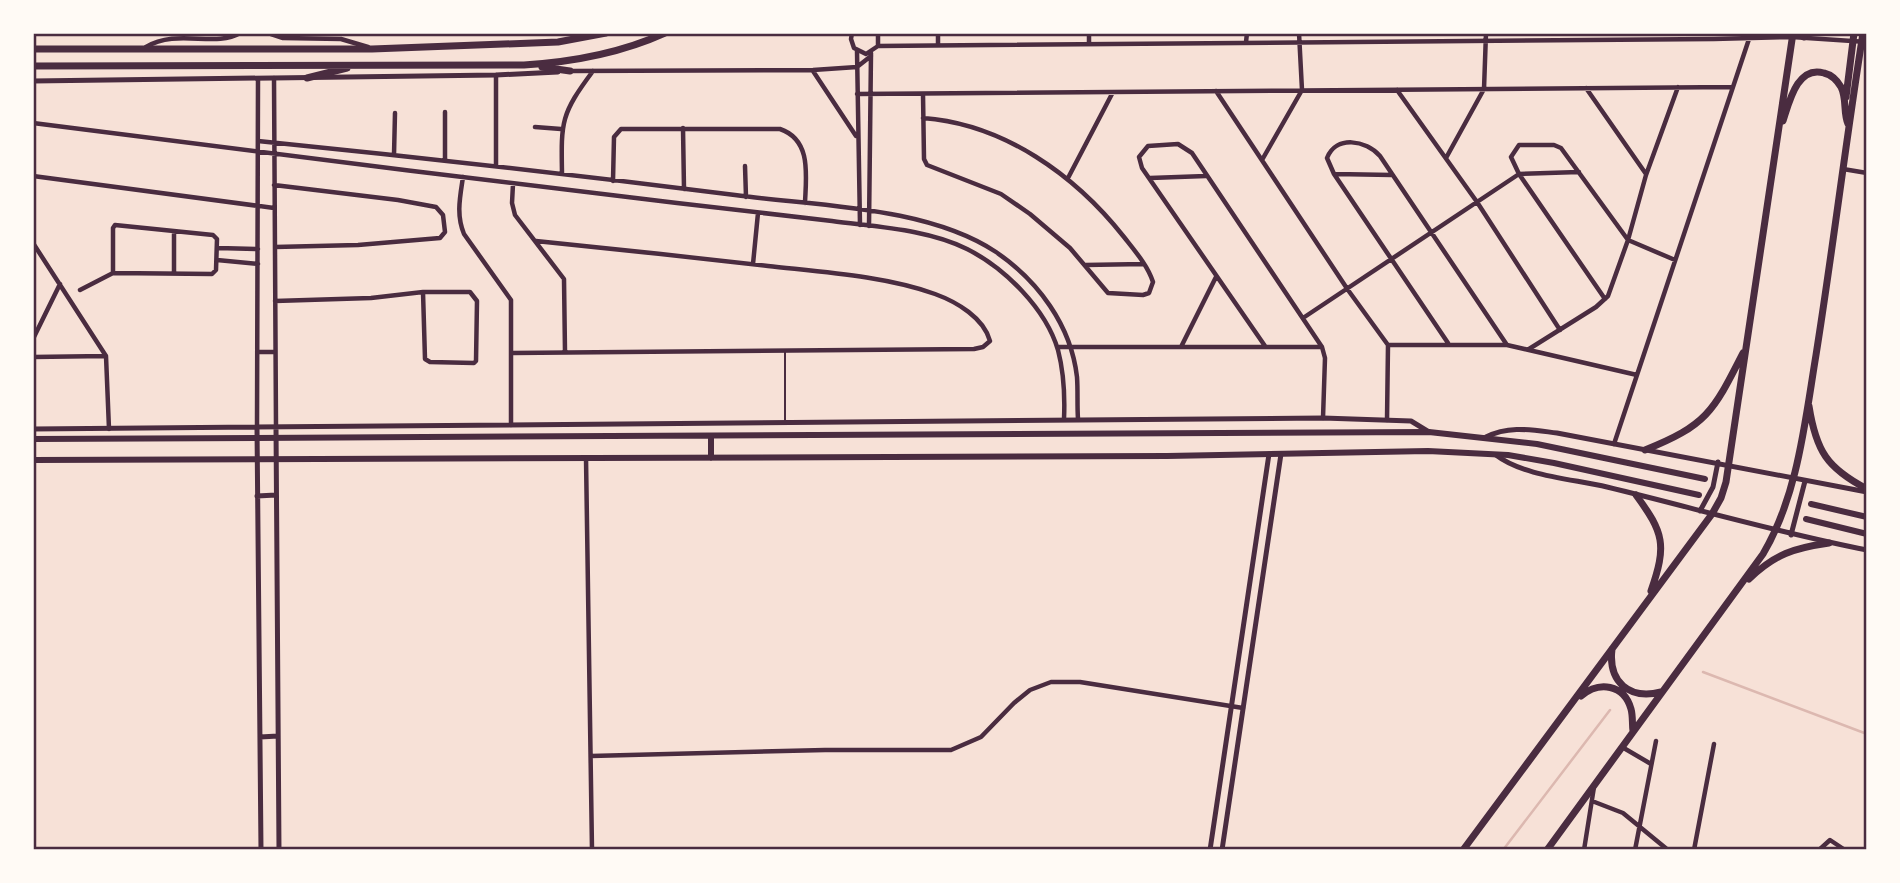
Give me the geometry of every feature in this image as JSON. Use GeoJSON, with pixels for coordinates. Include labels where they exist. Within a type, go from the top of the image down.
{"type":"FeatureCollection","features":[{"type":"Feature","properties":{"kind":"highway"},"geometry":{"type":"LineString","coordinates":[[33,49],[372,49],[558,42],[606,33]]}},
{"type":"Feature","properties":{"kind":"highway"},"geometry":{"type":"LineString","coordinates":[[33,66],[524,65],[578,60],[621,49],[665,33]]}},
{"type":"Feature","properties":{"kind":"highway"},"geometry":{"type":"LineString","coordinates":[[1463,850],[1712,514],[1724,489],[1792,35]]}},
{"type":"Feature","properties":{"kind":"highway"},"geometry":{"type":"LineString","coordinates":[[1848,125],[1845,105],[1853,37]]}},
{"type":"Feature","properties":{"kind":"highway"},"geometry":{"type":"LineString","coordinates":[[1547,850],[1777,531],[1793,478],[1809,400],[1848,125],[1864,39]]}},
{"type":"Feature","properties":{"kind":"highway"},"geometry":{"type":"LineString","coordinates":[[307,78],[359,65]]}},
{"type":"Feature","properties":{"kind":"highway"},"geometry":{"type":"LineString","coordinates":[[524,65],[570,71]]}},
{"type":"Feature","properties":{"kind":"highway"},"geometry":{"type":"LineString","coordinates":[[1776,146],[1791,97],[1799,82],[1810,74],[1821,72],[1832,77],[1842,89],[1845,105]]}},
{"type":"Feature","properties":{"kind":"highway"},"geometry":{"type":"LineString","coordinates":[[1645,450],[1675,438],[1706,416],[1747,346]]}},
{"type":"Feature","properties":{"kind":"highway"},"geometry":{"type":"LineString","coordinates":[[1809,400],[1817,443],[1823,455],[1833,467],[1867,491]]}},
{"type":"Feature","properties":{"kind":"highway"},"geometry":{"type":"LineString","coordinates":[[1636,495],[1654,518],[1661,541],[1658,568],[1648,599]]}},
{"type":"Feature","properties":{"kind":"highway"},"geometry":{"type":"LineString","coordinates":[[1735,592],[1765,564],[1782,554],[1829,543]]}},
{"type":"Feature","properties":{"kind":"highway"},"geometry":{"type":"LineString","coordinates":[[1613,648],[1611,669],[1621,684],[1641,694],[1661,692]]}},
{"type":"Feature","properties":{"kind":"highway"},"geometry":{"type":"LineString","coordinates":[[1575,701],[1593,687],[1612,688],[1624,696],[1630,705],[1633,732]]}},
{"type":"Feature","properties":{"kind":"main road"},"geometry":{"type":"LineString","coordinates":[[33,439],[1429,432],[1486,437],[1575,451],[1705,479]]}},
{"type":"Feature","properties":{"kind":"main road"},"geometry":{"type":"LineString","coordinates":[[711,436],[711,458]]}},
{"type":"Feature","properties":{"kind":"main road"},"geometry":{"type":"LineString","coordinates":[[33,460],[257,461],[1428,452],[1507,454],[1699,495]]}},
{"type":"Feature","properties":{"kind":"main road"},"geometry":{"type":"LineString","coordinates":[[1811,504],[1867,517]]}},
{"type":"Feature","properties":{"kind":"main road"},"geometry":{"type":"LineString","coordinates":[[1806,519],[1867,534]]}},
{"type":"Feature","properties":{"kind":"street"},"geometry":{"type":"LineString","coordinates":[[145,48],[162,39],[229,38],[240,33]]}},
{"type":"Feature","properties":{"kind":"street"},"geometry":{"type":"LineString","coordinates":[[268,33],[283,38],[341,39],[372,49]]}},
{"type":"Feature","properties":{"kind":"street"},"geometry":{"type":"LineString","coordinates":[[852,33],[852,44],[857,51],[860,225]]}},
{"type":"Feature","properties":{"kind":"street"},"geometry":{"type":"LineString","coordinates":[[33,81],[496,75],[570,71],[813,70],[857,67],[878,46],[878,33]]}},
{"type":"Feature","properties":{"kind":"street"},"geometry":{"type":"LineString","coordinates":[[938,33],[938,45]]}},
{"type":"Feature","properties":{"kind":"street"},"geometry":{"type":"LineString","coordinates":[[1089,33],[1089,44]]}},
{"type":"Feature","properties":{"kind":"street"},"geometry":{"type":"LineString","coordinates":[[1237,33],[1237,41]]}},
{"type":"Feature","properties":{"kind":"street"},"geometry":{"type":"LineString","coordinates":[[1246,42],[1247,33]]}},
{"type":"Feature","properties":{"kind":"street"},"geometry":{"type":"LineString","coordinates":[[1262,160],[1301,90],[1299,33]]}},
{"type":"Feature","properties":{"kind":"street"},"geometry":{"type":"LineString","coordinates":[[878,46],[1299,42],[1486,36],[1804,35],[1864,39]]}},
{"type":"Feature","properties":{"kind":"street"},"geometry":{"type":"LineString","coordinates":[[1446,158],[1484,89],[1486,36]]}},
{"type":"Feature","properties":{"kind":"street"},"geometry":{"type":"LineString","coordinates":[[1614,443],[1750,36]]}},
{"type":"Feature","properties":{"kind":"street"},"geometry":{"type":"LineString","coordinates":[[857,51],[871,54]]}},
{"type":"Feature","properties":{"kind":"street"},"geometry":{"type":"LineString","coordinates":[[869,226],[871,54]]}},
{"type":"Feature","properties":{"kind":"street"},"geometry":{"type":"LineString","coordinates":[[813,70],[858,138]]}},
{"type":"Feature","properties":{"kind":"street"},"geometry":{"type":"LineString","coordinates":[[562,173],[561,129],[571,102],[593,71]]}},
{"type":"Feature","properties":{"kind":"street"},"geometry":{"type":"LineString","coordinates":[[496,75],[496,166]]}},
{"type":"Feature","properties":{"kind":"street"},"geometry":{"type":"LineString","coordinates":[[274,78],[279,850]]}},
{"type":"Feature","properties":{"kind":"street"},"geometry":{"type":"LineString","coordinates":[[258,79],[257,496],[261,850]]}},
{"type":"Feature","properties":{"kind":"street"},"geometry":{"type":"LineString","coordinates":[[1529,349],[1605,299],[1628,240],[1646,175],[1678,87]]}},
{"type":"Feature","properties":{"kind":"street"},"geometry":{"type":"LineString","coordinates":[[858,94],[1732,87]]}},
{"type":"Feature","properties":{"kind":"street"},"geometry":{"type":"LineString","coordinates":[[1586,88],[1646,175]]}},
{"type":"Feature","properties":{"kind":"street"},"geometry":{"type":"LineString","coordinates":[[1396,90],[1477,202],[1560,330]]}},
{"type":"Feature","properties":{"kind":"street"},"geometry":{"type":"LineString","coordinates":[[1216,91],[1348,290],[1388,345],[1387,420]]}},
{"type":"Feature","properties":{"kind":"street"},"geometry":{"type":"LineString","coordinates":[[1068,178],[1112,92]]}},
{"type":"Feature","properties":{"kind":"street"},"geometry":{"type":"LineString","coordinates":[[923,94],[923,118],[924,159],[927,165],[1001,194],[1053,232],[1110,294],[1149,293],[1153,282],[1144,264],[1107,216],[1068,178],[1005,141],[973,128],[923,118]]}},
{"type":"Feature","properties":{"kind":"street"},"geometry":{"type":"LineString","coordinates":[[445,112],[445,161]]}},
{"type":"Feature","properties":{"kind":"street"},"geometry":{"type":"LineString","coordinates":[[394,155],[395,113]]}},
{"type":"Feature","properties":{"kind":"street"},"geometry":{"type":"LineString","coordinates":[[33,123],[869,226],[949,242],[1002,271],[1023,293],[1045,323],[1057,347],[1063,373],[1064,419]]}},
{"type":"Feature","properties":{"kind":"street"},"geometry":{"type":"LineString","coordinates":[[535,127],[561,129]]}},
{"type":"Feature","properties":{"kind":"street"},"geometry":{"type":"LineString","coordinates":[[683,128],[684,189]]}},
{"type":"Feature","properties":{"kind":"street"},"geometry":{"type":"LineString","coordinates":[[613,181],[613,142],[618,131],[683,128],[780,129],[788,132],[804,152],[807,164],[805,203]]}},
{"type":"Feature","properties":{"kind":"street"},"geometry":{"type":"LineString","coordinates":[[258,141],[562,173],[805,203],[936,224],[973,239],[995,252],[1023,274],[1045,299],[1070,346],[1077,377],[1078,419]]}},
{"type":"Feature","properties":{"kind":"street"},"geometry":{"type":"LineString","coordinates":[[1448,343],[1334,174],[1327,161],[1334,146],[1350,143],[1373,148],[1507,345]]}},
{"type":"Feature","properties":{"kind":"street"},"geometry":{"type":"LineString","coordinates":[[1265,346],[1139,162],[1141,153],[1148,146],[1170,144],[1187,148],[1304,318],[1322,347],[1325,358],[1323,418]]}},
{"type":"Feature","properties":{"kind":"street"},"geometry":{"type":"LineString","coordinates":[[1605,299],[1519,174],[1511,157],[1519,145],[1554,145],[1561,148],[1628,240],[1675,260]]}},
{"type":"Feature","properties":{"kind":"street"},"geometry":{"type":"LineString","coordinates":[[745,166],[746,197]]}},
{"type":"Feature","properties":{"kind":"street"},"geometry":{"type":"LineString","coordinates":[[1843,169],[1867,173]]}},
{"type":"Feature","properties":{"kind":"street"},"geometry":{"type":"LineString","coordinates":[[1304,318],[1519,174],[1579,172]]}},
{"type":"Feature","properties":{"kind":"street"},"geometry":{"type":"LineString","coordinates":[[1334,174],[1393,175]]}},
{"type":"Feature","properties":{"kind":"street"},"geometry":{"type":"LineString","coordinates":[[33,176],[274,208]]}},
{"type":"Feature","properties":{"kind":"street"},"geometry":{"type":"LineString","coordinates":[[1149,178],[1206,176]]}},
{"type":"Feature","properties":{"kind":"street"},"geometry":{"type":"LineString","coordinates":[[463,177],[458,214],[460,224],[464,234],[511,300],[511,425]]}},
{"type":"Feature","properties":{"kind":"street"},"geometry":{"type":"LineString","coordinates":[[513,184],[512,203],[515,215],[564,279],[565,352]]}},
{"type":"Feature","properties":{"kind":"street"},"geometry":{"type":"LineString","coordinates":[[274,185],[436,207],[443,215],[445,232],[440,238],[358,245],[275,247]]}},
{"type":"Feature","properties":{"kind":"street"},"geometry":{"type":"LineString","coordinates":[[753,264],[758,213]]}},
{"type":"Feature","properties":{"kind":"street"},"geometry":{"type":"LineString","coordinates":[[80,290],[113,273],[212,274],[216,270],[217,239],[213,235],[115,225],[113,273]]}},
{"type":"Feature","properties":{"kind":"street"},"geometry":{"type":"LineString","coordinates":[[174,232],[174,274]]}},
{"type":"Feature","properties":{"kind":"street"},"geometry":{"type":"LineString","coordinates":[[512,353],[974,349],[987,345],[990,341],[978,321],[960,306],[910,286],[753,264],[536,241]]}},
{"type":"Feature","properties":{"kind":"street"},"geometry":{"type":"LineString","coordinates":[[33,243],[106,356],[109,429]]}},
{"type":"Feature","properties":{"kind":"street"},"geometry":{"type":"LineString","coordinates":[[218,248],[258,249]]}},
{"type":"Feature","properties":{"kind":"street"},"geometry":{"type":"LineString","coordinates":[[217,260],[258,264]]}},
{"type":"Feature","properties":{"kind":"street"},"geometry":{"type":"LineString","coordinates":[[1084,265],[1144,264]]}},
{"type":"Feature","properties":{"kind":"street"},"geometry":{"type":"LineString","coordinates":[[1181,346],[1216,277]]}},
{"type":"Feature","properties":{"kind":"street"},"geometry":{"type":"LineString","coordinates":[[33,339],[60,283]]}},
{"type":"Feature","properties":{"kind":"street"},"geometry":{"type":"LineString","coordinates":[[275,301],[371,298],[423,292],[467,291],[476,296],[477,349],[474,363],[429,362],[425,359],[423,292]]}},
{"type":"Feature","properties":{"kind":"street"},"geometry":{"type":"LineString","coordinates":[[1388,345],[1507,345],[1637,375]]}},
{"type":"Feature","properties":{"kind":"street"},"geometry":{"type":"LineString","coordinates":[[1057,347],[1322,347]]}},
{"type":"Feature","properties":{"kind":"street"},"geometry":{"type":"LineString","coordinates":[[258,352],[275,352]]}},
{"type":"Feature","properties":{"kind":"street"},"geometry":{"type":"LineString","coordinates":[[33,357],[106,356]]}},
{"type":"Feature","properties":{"kind":"street"},"geometry":{"type":"LineString","coordinates":[[33,429],[1323,418],[1411,421],[1429,432]]}},
{"type":"Feature","properties":{"kind":"street"},"geometry":{"type":"LineString","coordinates":[[1486,437],[1515,428],[1556,433],[1867,491]]}},
{"type":"Feature","properties":{"kind":"street"},"geometry":{"type":"LineString","coordinates":[[1210,850],[1269,454]]}},
{"type":"Feature","properties":{"kind":"street"},"geometry":{"type":"LineString","coordinates":[[1222,850],[1281,454]]}},
{"type":"Feature","properties":{"kind":"street"},"geometry":{"type":"LineString","coordinates":[[1496,455],[1513,466],[1777,531],[1867,550]]}},
{"type":"Feature","properties":{"kind":"street"},"geometry":{"type":"LineString","coordinates":[[586,458],[592,850]]}},
{"type":"Feature","properties":{"kind":"street"},"geometry":{"type":"LineString","coordinates":[[1700,511],[1713,488],[1718,463]]}},
{"type":"Feature","properties":{"kind":"street"},"geometry":{"type":"LineString","coordinates":[[1791,534],[1805,481]]}},
{"type":"Feature","properties":{"kind":"street"},"geometry":{"type":"LineString","coordinates":[[257,496],[276,495]]}},
{"type":"Feature","properties":{"kind":"street"},"geometry":{"type":"LineString","coordinates":[[591,757],[951,750],[981,737],[1030,690],[1051,682],[1080,682],[1244,708]]}},
{"type":"Feature","properties":{"kind":"street"},"geometry":{"type":"LineString","coordinates":[[260,737],[278,736]]}},
{"type":"Feature","properties":{"kind":"street"},"geometry":{"type":"LineString","coordinates":[[1636,850],[1656,741]]}},
{"type":"Feature","properties":{"kind":"street"},"geometry":{"type":"LineString","coordinates":[[1694,850],[1714,744]]}},
{"type":"Feature","properties":{"kind":"street"},"geometry":{"type":"LineString","coordinates":[[1622,747],[1651,764]]}},
{"type":"Feature","properties":{"kind":"street"},"geometry":{"type":"LineString","coordinates":[[1584,850],[1594,787]]}},
{"type":"Feature","properties":{"kind":"street"},"geometry":{"type":"LineString","coordinates":[[1592,801],[1623,813],[1668,850]]}},
{"type":"Feature","properties":{"kind":"street"},"geometry":{"type":"LineString","coordinates":[[1819,850],[1827,842],[1833,841],[1844,850]]}},
{"type":"Feature","properties":{"kind":"lane"},"geometry":{"type":"LineString","coordinates":[[785,349],[785,422]]}},
{"type":"Feature","properties":{"kind":"waterway"},"geometry":{"type":"LineString","coordinates":[[1703,672],[1867,734]]}},
{"type":"Feature","properties":{"kind":"waterway"},"geometry":{"type":"LineString","coordinates":[[1503,850],[1610,710]]}}]}
